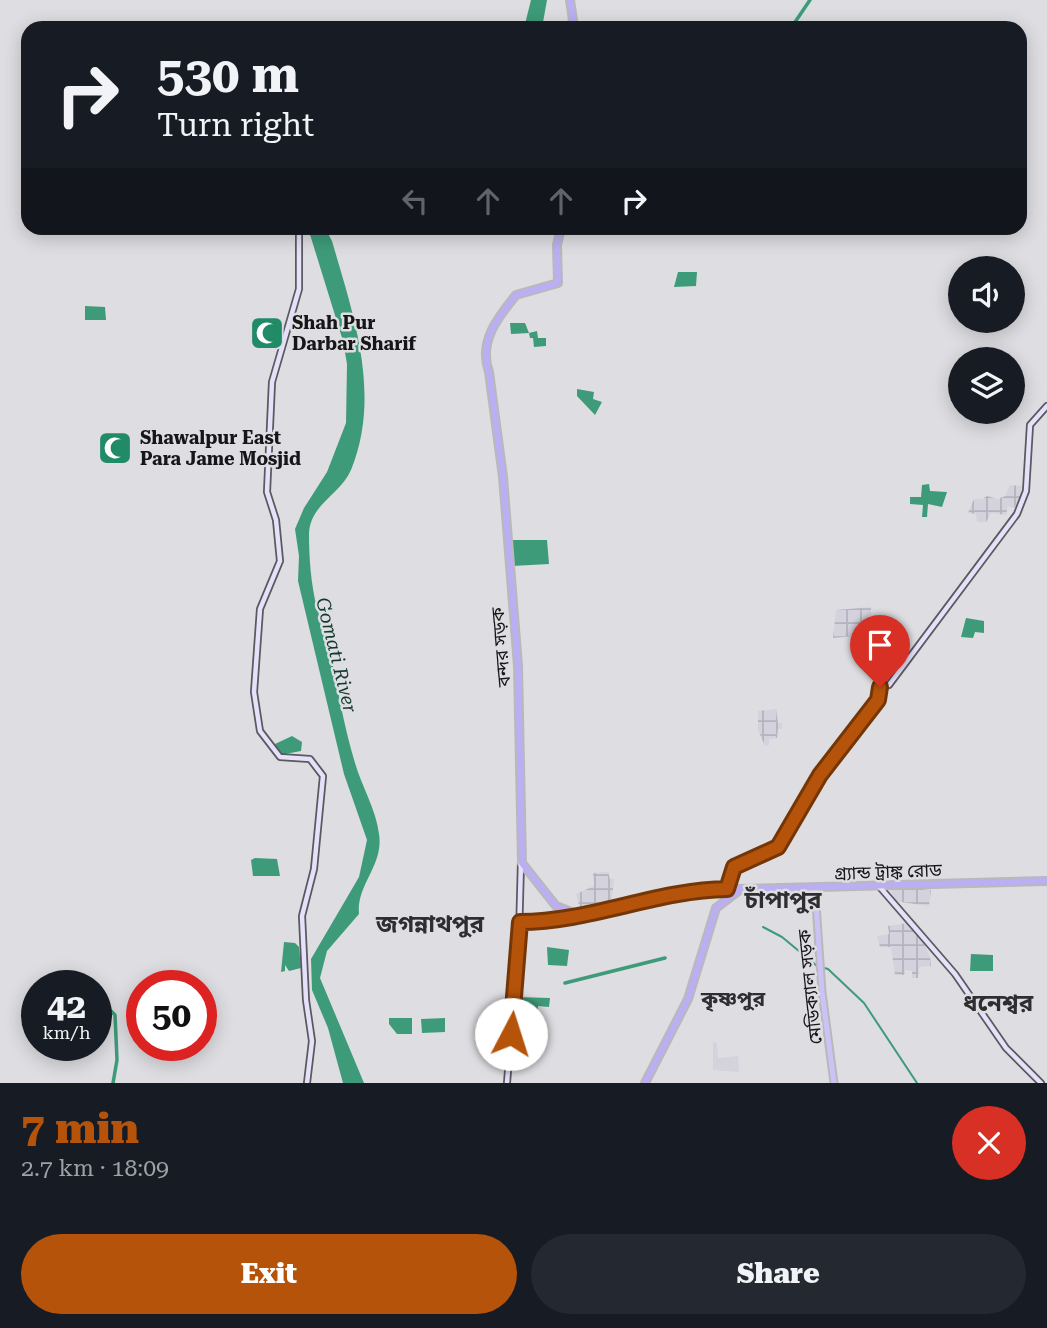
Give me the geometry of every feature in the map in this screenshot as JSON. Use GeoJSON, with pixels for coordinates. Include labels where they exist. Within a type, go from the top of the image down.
{"type":"FeatureCollection","features":[{"type":"Feature","properties":{"kind":"highway"},"geometry":{"type":"LineString","coordinates":[[569,0],[571,21]]}},
{"type":"Feature","properties":{"kind":"highway","name":"বন্দর সড়ক"},"geometry":{"type":"LineString","coordinates":[[521,862],[518,666],[503,477],[488,372],[483,356],[493,330],[516,295],[558,283],[559,235]]}},
{"type":"Feature","properties":{"kind":"highway"},"geometry":{"type":"LineString","coordinates":[[521,862],[556,906],[576,915],[693,891],[741,889]]}},
{"type":"Feature","properties":{"kind":"highway","name":"গ্র্যান্ড ট্রাঙ্ক রোড"},"geometry":{"type":"LineString","coordinates":[[741,889],[1047,881]]}},
{"type":"Feature","properties":{"kind":"highway"},"geometry":{"type":"LineString","coordinates":[[645,1083],[688,999],[723,889]]}},
{"type":"Feature","properties":{"kind":"highway"},"geometry":{"type":"LineString","coordinates":[[716,908],[741,889]]}},
{"type":"Feature","properties":{"kind":"main road"},"geometry":{"type":"LineString","coordinates":[[299,235],[299,289],[272,382],[267,492],[276,520],[280,561],[260,609],[254,692],[260,731],[279,756],[310,759],[323,776],[314,869],[302,916],[307,1011],[312,1041],[307,1083]]}},
{"type":"Feature","properties":{"kind":"main road"},"geometry":{"type":"LineString","coordinates":[[723,889],[734,867],[778,847],[820,775],[878,700],[879,687],[889,685],[1017,514],[1026,492],[1030,425],[1047,406]]}},
{"type":"Feature","properties":{"kind":"main road"},"geometry":{"type":"LineString","coordinates":[[507,1083],[520,922],[521,862]]}},
{"type":"Feature","properties":{"kind":"main road"},"geometry":{"type":"LineString","coordinates":[[877,884],[955,974],[1006,1048],[1041,1083]]}},
{"type":"Feature","properties":{"kind":"main road","name":"মেডিক্যাল সড়ক"},"geometry":{"type":"LineString","coordinates":[[815,889],[820,968],[834,1083]]}},
{"type":"Feature","properties":{"kind":"main road"},"geometry":{"type":"LineString","coordinates":[[520,922],[576,915]]}},
{"type":"Feature","properties":{"kind":"shaded area"},"geometry":{"type":"Polygon","coordinates":[[[531,0],[547,0],[543,21],[526,21],[531,0]]]}},
{"type":"Feature","properties":{"kind":"shaded area"},"geometry":{"type":"Polygon","coordinates":[[[310,235],[329,235],[332,241],[355,325],[364,383],[360,441],[351,470],[314,515],[309,534],[311,571],[318,612],[329,644],[351,748],[379,834],[378,856],[362,894],[359,914],[327,951],[320,978],[364,1083],[343,1083],[328,1028],[312,990],[311,959],[359,877],[367,840],[344,774],[298,581],[299,556],[295,529],[304,508],[327,472],[346,423],[347,364],[343,341],[310,235]]]}},
{"type":"Feature","properties":{"kind":"shaded area"},"geometry":{"type":"Polygon","coordinates":[[[678,272],[697,272],[696,286],[674,287],[678,272]]]}},
{"type":"Feature","properties":{"kind":"shaded area"},"geometry":{"type":"Polygon","coordinates":[[[85,306],[105,307],[106,320],[85,320],[85,306]]]}},
{"type":"Feature","properties":{"kind":"shaded area"},"geometry":{"type":"Polygon","coordinates":[[[510,323],[525,323],[529,333],[511,334],[510,323]]]}},
{"type":"Feature","properties":{"kind":"shaded area"},"geometry":{"type":"Polygon","coordinates":[[[537,331],[538,338],[546,338],[546,346],[534,347],[529,333],[537,331]]]}},
{"type":"Feature","properties":{"kind":"shaded area"},"geometry":{"type":"Polygon","coordinates":[[[577,389],[594,392],[593,399],[602,402],[595,415],[577,396],[577,389]]]}},
{"type":"Feature","properties":{"kind":"shaded area"},"geometry":{"type":"Polygon","coordinates":[[[929,484],[930,491],[947,492],[942,507],[928,504],[927,517],[922,517],[923,505],[910,504],[910,497],[921,497],[922,485],[929,484]]]}},
{"type":"Feature","properties":{"kind":"shaded area"},"geometry":{"type":"Polygon","coordinates":[[[1010,485],[1022,486],[1021,496],[1014,508],[1008,506],[1006,515],[991,513],[986,522],[977,522],[976,514],[968,513],[974,499],[987,496],[998,499],[1005,496],[1010,485]]]}},
{"type":"Feature","properties":{"kind":"shaded area"},"geometry":{"type":"Polygon","coordinates":[[[510,540],[547,540],[549,564],[512,566],[510,540]]]}},
{"type":"Feature","properties":{"kind":"shaded area"},"geometry":{"type":"Polygon","coordinates":[[[871,607],[868,626],[862,631],[860,642],[856,641],[855,636],[833,638],[836,610],[871,607]]]}},
{"type":"Feature","properties":{"kind":"shaded area"},"geometry":{"type":"Polygon","coordinates":[[[966,618],[984,621],[984,633],[975,632],[973,638],[961,637],[966,618]]]}},
{"type":"Feature","properties":{"kind":"shaded area"},"geometry":{"type":"Polygon","coordinates":[[[776,709],[778,723],[782,723],[782,729],[778,729],[777,738],[769,739],[769,745],[765,746],[758,730],[758,711],[776,709]]]}},
{"type":"Feature","properties":{"kind":"shaded area"},"geometry":{"type":"Polygon","coordinates":[[[292,736],[302,742],[301,751],[280,755],[275,744],[292,736]]]}},
{"type":"Feature","properties":{"kind":"shaded area"},"geometry":{"type":"Polygon","coordinates":[[[277,859],[280,876],[253,876],[251,860],[277,859]]]}},
{"type":"Feature","properties":{"kind":"shaded area"},"geometry":{"type":"Polygon","coordinates":[[[608,872],[610,879],[614,879],[611,907],[586,912],[585,909],[580,909],[576,894],[594,886],[593,873],[608,872]]]}},
{"type":"Feature","properties":{"kind":"shaded area"},"geometry":{"type":"Polygon","coordinates":[[[890,886],[931,890],[929,906],[894,901],[890,886]]]}},
{"type":"Feature","properties":{"kind":"shaded area"},"geometry":{"type":"Polygon","coordinates":[[[908,923],[919,933],[930,957],[931,966],[919,967],[918,978],[912,978],[912,971],[905,970],[904,975],[895,975],[891,947],[880,947],[877,936],[889,934],[888,926],[908,923]]]}},
{"type":"Feature","properties":{"kind":"shaded area"},"geometry":{"type":"Polygon","coordinates":[[[284,942],[295,943],[299,947],[301,968],[289,971],[285,965],[285,971],[281,972],[284,942]]]}},
{"type":"Feature","properties":{"kind":"shaded area"},"geometry":{"type":"Polygon","coordinates":[[[547,947],[569,950],[567,966],[548,965],[547,947]]]}},
{"type":"Feature","properties":{"kind":"shaded area"},"geometry":{"type":"Polygon","coordinates":[[[971,954],[993,955],[993,971],[970,971],[971,954]]]}},
{"type":"Feature","properties":{"kind":"shaded area"},"geometry":{"type":"Polygon","coordinates":[[[517,997],[550,998],[549,1007],[538,1006],[537,1014],[531,1013],[529,1020],[516,1017],[517,997]]]}},
{"type":"Feature","properties":{"kind":"shaded area"},"geometry":{"type":"Polygon","coordinates":[[[389,1018],[412,1018],[412,1034],[397,1034],[389,1024],[389,1018]]]}},
{"type":"Feature","properties":{"kind":"shaded area"},"geometry":{"type":"Polygon","coordinates":[[[445,1018],[445,1032],[422,1033],[421,1019],[445,1018]]]}},
{"type":"Feature","properties":{"kind":"shaded area"},"geometry":{"type":"Polygon","coordinates":[[[713,1042],[717,1043],[718,1058],[738,1056],[739,1072],[713,1070],[713,1042]]]}},
{"type":"Feature","properties":{"kind":"waterway"},"geometry":{"type":"LineString","coordinates":[[796,21],[810,0]]}},
{"type":"Feature","properties":{"kind":"waterway"},"geometry":{"type":"LineString","coordinates":[[763,927],[782,937],[817,966],[828,969],[864,1003],[917,1083]]}},
{"type":"Feature","properties":{"kind":"waterway"},"geometry":{"type":"LineString","coordinates":[[565,983],[665,958]]}},
{"type":"Feature","properties":{"kind":"waterway"},"geometry":{"type":"LineString","coordinates":[[112,1012],[115,1015],[117,1060],[113,1083]]}},
{"type":"Feature","properties":{"kind":"place","name":"Shah Pur Darbar Sharif"},"geometry":{"type":"Point","coordinates":[267,333]}},
{"type":"Feature","properties":{"kind":"place","name":"Shawalpur East Para Jame Mosjid"},"geometry":{"type":"Point","coordinates":[115,448]}},
{"type":"Feature","properties":{"kind":"district","name":"চাঁপাপুর"},"geometry":{"type":"Point","coordinates":[783,900]}},
{"type":"Feature","properties":{"kind":"district","name":"জগন্নাথপুর"},"geometry":{"type":"Point","coordinates":[430,924]}},
{"type":"Feature","properties":{"kind":"district","name":"কৃষ্ণপুর"},"geometry":{"type":"Point","coordinates":[733,999]}},
{"type":"Feature","properties":{"kind":"district","name":"ধনেশ্বর"},"geometry":{"type":"Point","coordinates":[998,1003]}},
{"type":"Feature","properties":{"kind":"route"},"geometry":{"type":"LineString","coordinates":[[511,1034],[520,922],[551,920],[697,890],[727,889],[727,880],[734,867],[754,855],[778,847],[820,775],[878,700],[880,687]]}},
{"type":"Feature","properties":{"kind":"water label","name":"Gomati River"},"geometry":{"type":"Point","coordinates":[337,655]}}]}
